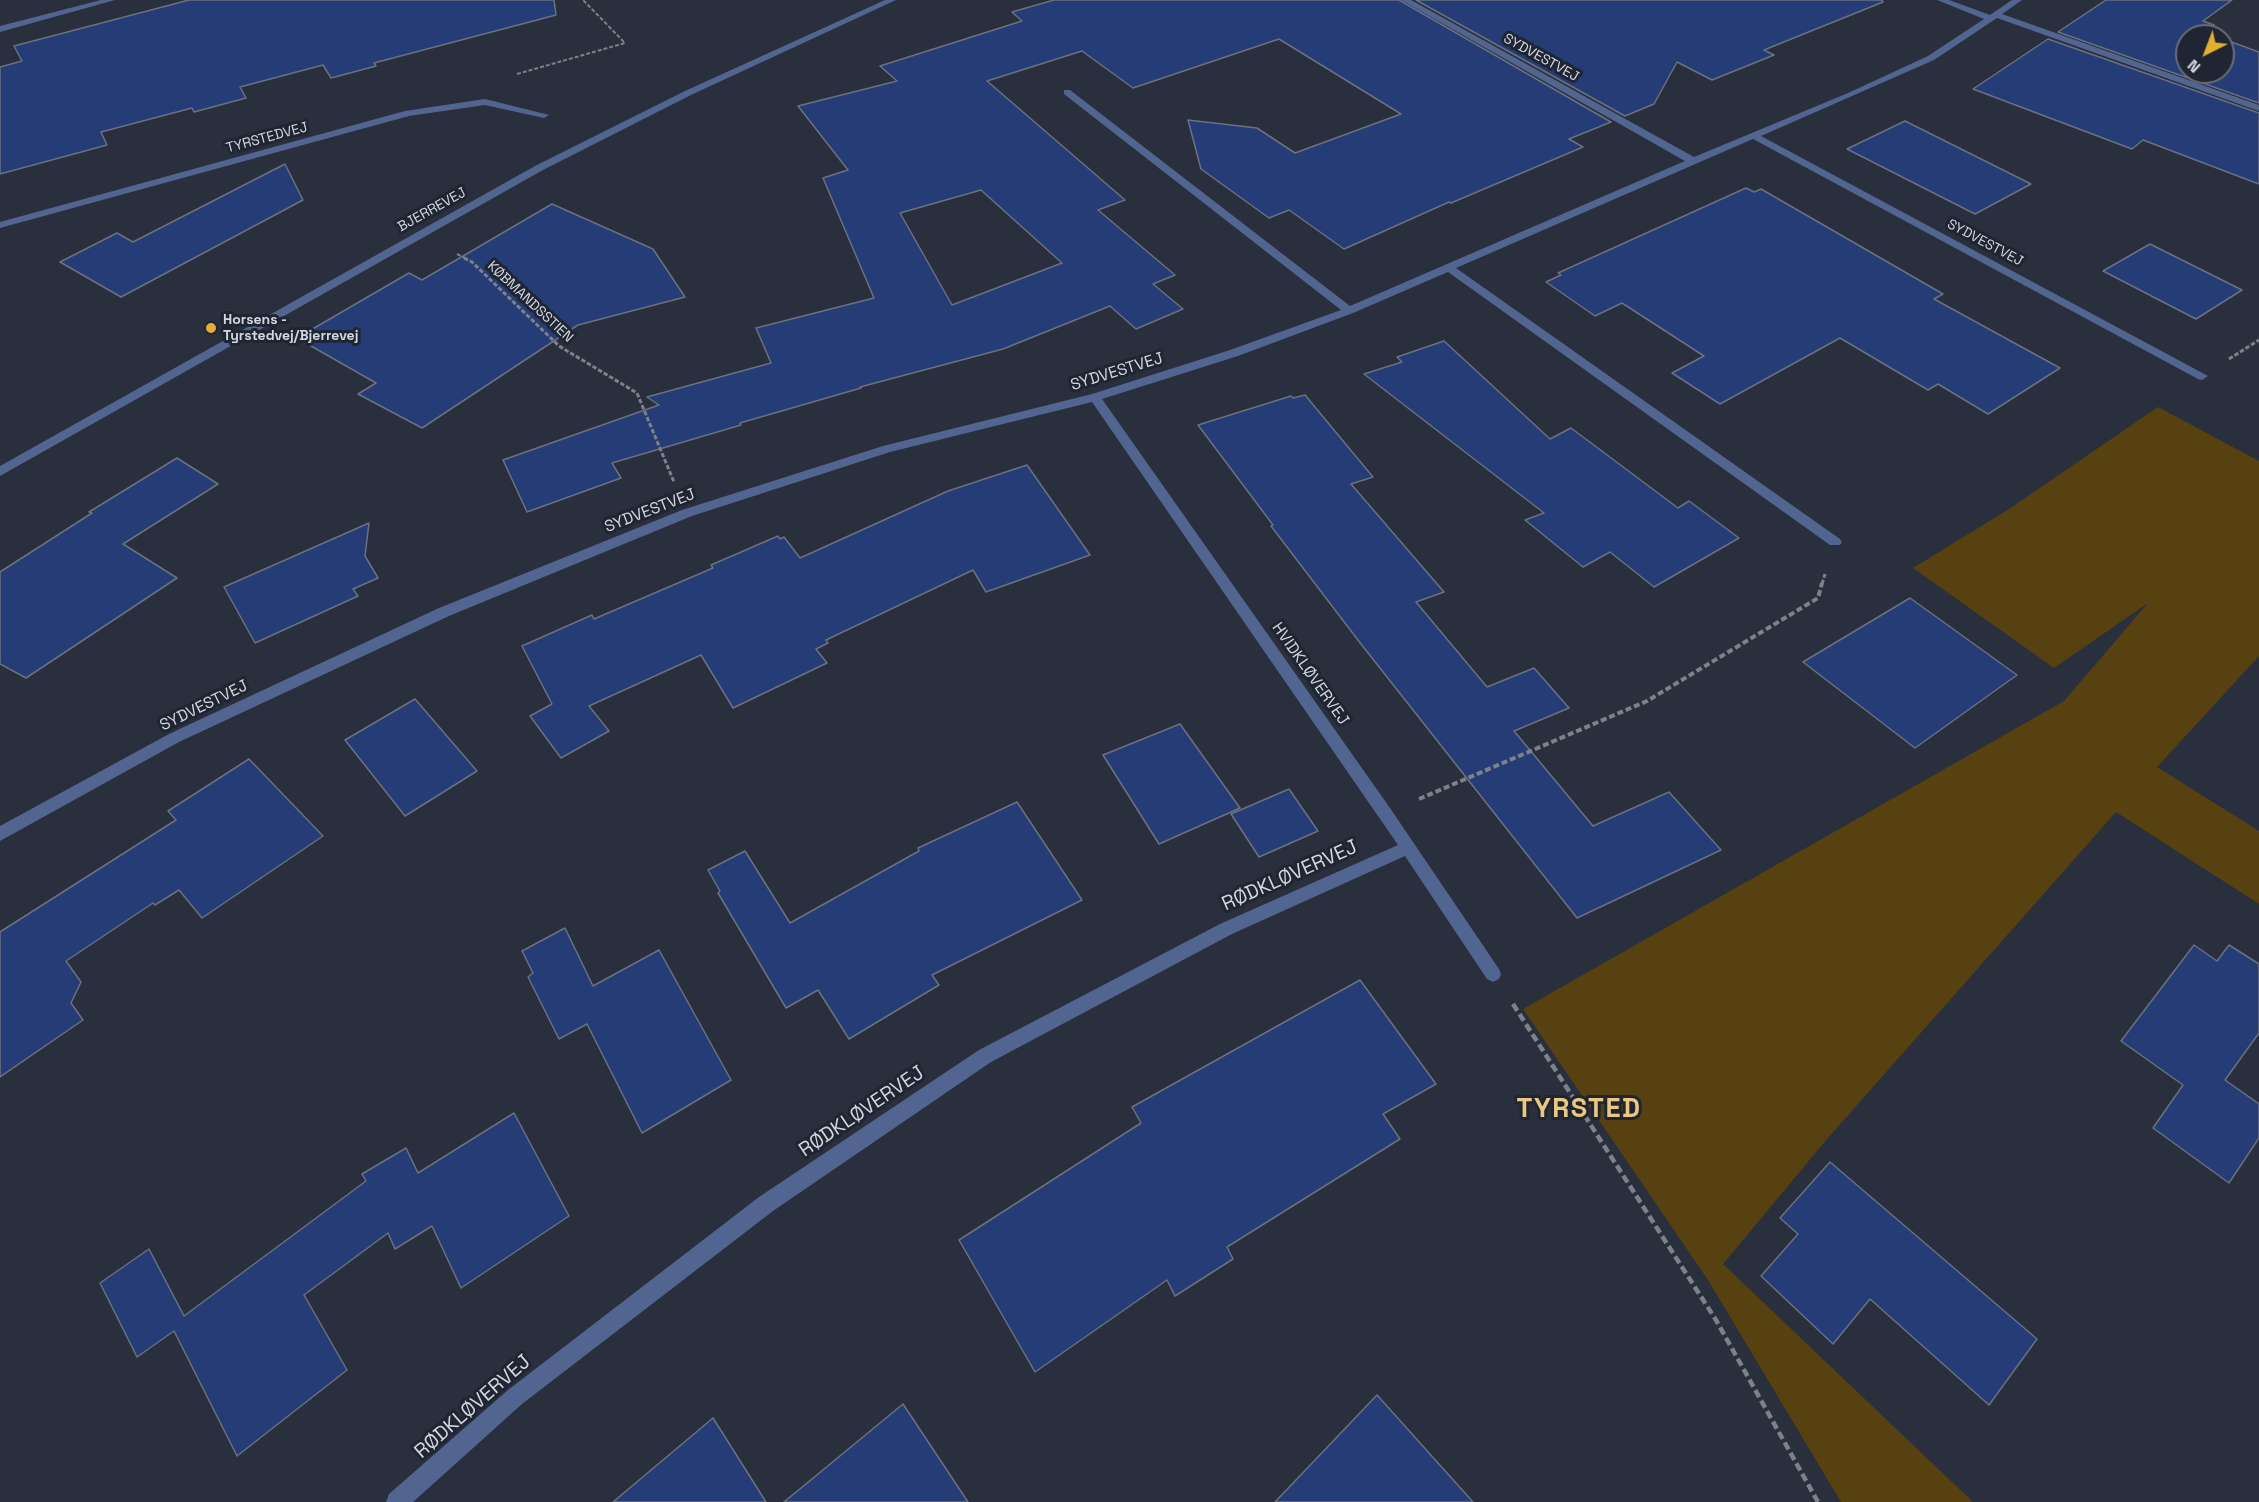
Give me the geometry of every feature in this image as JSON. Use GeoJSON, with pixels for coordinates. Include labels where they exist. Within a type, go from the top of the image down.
{"type":"FeatureCollection","features":[{"type":"Feature","properties":{"kind":"street"},"geometry":{"type":"LineString","coordinates":[[0,29],[111,0]]}},
{"type":"Feature","properties":{"kind":"street","name":"BJERREVEJ"},"geometry":{"type":"LineString","coordinates":[[0,472],[539,168],[620,126],[892,0]]}},
{"type":"Feature","properties":{"kind":"street","name":"SYDVESTVEJ"},"geometry":{"type":"LineString","coordinates":[[1405,0],[1693,160]]}},
{"type":"Feature","properties":{"kind":"street"},"geometry":{"type":"LineString","coordinates":[[1941,0],[2259,108]]}},
{"type":"Feature","properties":{"kind":"street","name":"SYDVESTVEJ"},"geometry":{"type":"LineString","coordinates":[[0,834],[174,738],[444,612],[687,513],[887,449],[1095,397],[1234,352],[1349,311],[1693,160],[1851,95],[1931,57],[2018,0]]}},
{"type":"Feature","properties":{"kind":"street"},"geometry":{"type":"LineString","coordinates":[[1067,92],[1349,311]]}},
{"type":"Feature","properties":{"kind":"street","name":"TYRSTEDVEJ"},"geometry":{"type":"LineString","coordinates":[[0,225],[408,113],[484,102],[544,115]]}},
{"type":"Feature","properties":{"kind":"street","name":"SYDVESTVEJ"},"geometry":{"type":"LineString","coordinates":[[1754,136],[2202,376]]}},
{"type":"Feature","properties":{"kind":"street"},"geometry":{"type":"LineString","coordinates":[[1449,268],[1835,542]]}},
{"type":"Feature","properties":{"kind":"street","name":"HVIDKLØVERVEJ"},"geometry":{"type":"LineString","coordinates":[[1095,397],[1385,813],[1493,974]]}},
{"type":"Feature","properties":{"kind":"street","name":"RØDKLØVERVEJ"},"geometry":{"type":"LineString","coordinates":[[398,1502],[515,1397],[766,1204],[986,1056],[1226,929],[1408,848]]}},
{"type":"Feature","properties":{"kind":"path"},"geometry":{"type":"LineString","coordinates":[[484,102],[500,79],[625,43],[583,0]]}},
{"type":"Feature","properties":{"kind":"path","name":"KØBMANDSSTIEN"},"geometry":{"type":"LineString","coordinates":[[423,232],[472,262],[559,346],[637,393],[687,513]]}},
{"type":"Feature","properties":{"kind":"path"},"geometry":{"type":"LineString","coordinates":[[1385,813],[1657,695],[1818,598],[1835,542]]}},
{"type":"Feature","properties":{"kind":"path"},"geometry":{"type":"LineString","coordinates":[[1493,974],[1716,1320],[1818,1502]]}},
{"type":"Feature","properties":{"kind":"shaded area"},"geometry":{"type":"Polygon","coordinates":[[[2158,407],[2259,461],[2259,656],[2157,767],[2259,831],[2259,904],[2116,812],[1827,1139],[1723,1264],[1973,1502],[1841,1502],[1708,1280],[1523,1009],[2064,701],[2148,603],[2054,668],[1913,568],[2009,509],[2158,407]]]}},
{"type":"Feature","properties":{"kind":"building"},"geometry":{"type":"Polygon","coordinates":[[[189,0],[554,0],[556,15],[374,63],[376,66],[331,78],[323,65],[240,87],[246,98],[194,112],[192,108],[101,132],[107,145],[0,174],[0,67],[22,61],[14,46],[189,0]]]}},
{"type":"Feature","properties":{"kind":"building"},"geometry":{"type":"Polygon","coordinates":[[[1054,0],[1399,0],[1611,122],[1569,139],[1583,147],[1449,202],[1344,249],[1289,210],[1269,218],[1201,169],[1188,120],[1257,128],[1295,153],[1401,114],[1279,39],[1133,88],[1082,51],[987,81],[1125,200],[1098,210],[1175,275],[1153,284],[1183,309],[1136,329],[1110,306],[1003,349],[860,387],[612,463],[621,478],[527,512],[503,460],[659,405],[647,397],[771,363],[756,328],[874,298],[823,178],[848,170],[798,106],[897,81],[880,66],[1022,21],[1012,12],[1054,0]],[[981,190],[900,213],[952,305],[1062,263],[981,190]]]}},
{"type":"Feature","properties":{"kind":"building"},"geometry":{"type":"Polygon","coordinates":[[[1416,0],[1882,0],[1883,2],[1764,50],[1774,55],[1712,80],[1677,62],[1654,104],[1625,116],[1416,0]]]}},
{"type":"Feature","properties":{"kind":"building"},"geometry":{"type":"Polygon","coordinates":[[[2106,0],[2232,0],[2203,21],[2211,24],[2175,24],[2175,73],[2058,32],[2106,0]]]}},
{"type":"Feature","properties":{"kind":"building"},"geometry":{"type":"Polygon","coordinates":[[[2048,39],[2259,113],[2259,184],[2143,140],[2132,149],[1973,89],[2048,39]]]}},
{"type":"Feature","properties":{"kind":"building"},"geometry":{"type":"Polygon","coordinates":[[[2235,43],[2259,52],[2259,103],[2205,84],[2235,84],[2235,43]]]}},
{"type":"Feature","properties":{"kind":"building"},"geometry":{"type":"Polygon","coordinates":[[[1905,121],[2031,184],[1975,214],[1847,149],[1905,121]]]}},
{"type":"Feature","properties":{"kind":"building"},"geometry":{"type":"Polygon","coordinates":[[[285,164],[303,200],[121,297],[60,262],[117,233],[133,242],[285,164]]]}},
{"type":"Feature","properties":{"kind":"building"},"geometry":{"type":"Polygon","coordinates":[[[1746,188],[1754,192],[1761,189],[1943,294],[1934,299],[2060,368],[1988,414],[1938,384],[1928,390],[1840,338],[1720,404],[1672,373],[1704,356],[1622,303],[1595,316],[1546,282],[1561,275],[1558,273],[1746,188]]]}},
{"type":"Feature","properties":{"kind":"building"},"geometry":{"type":"Polygon","coordinates":[[[552,204],[653,249],[685,297],[578,325],[422,428],[358,394],[376,383],[297,338],[409,273],[422,280],[552,204]]]}},
{"type":"Feature","properties":{"kind":"building"},"geometry":{"type":"Polygon","coordinates":[[[2150,244],[2242,290],[2196,319],[2103,271],[2150,244]]]}},
{"type":"Feature","properties":{"kind":"building"},"geometry":{"type":"Polygon","coordinates":[[[1444,341],[1550,439],[1571,428],[1678,508],[1689,501],[1739,538],[1654,587],[1610,552],[1583,567],[1525,520],[1544,513],[1364,374],[1402,362],[1397,357],[1444,341]]]}},
{"type":"Feature","properties":{"kind":"building"},"geometry":{"type":"Polygon","coordinates":[[[1305,395],[1373,477],[1351,484],[1444,592],[1416,602],[1487,687],[1534,668],[1569,708],[1514,731],[1593,826],[1669,792],[1721,850],[1577,918],[1361,644],[1198,425],[1291,396],[1293,398],[1305,395]]]}},
{"type":"Feature","properties":{"kind":"building"},"geometry":{"type":"Polygon","coordinates":[[[177,458],[218,484],[123,544],[177,578],[26,678],[0,664],[0,572],[92,513],[89,512],[177,458]]]}},
{"type":"Feature","properties":{"kind":"building"},"geometry":{"type":"Polygon","coordinates":[[[1027,465],[1090,555],[986,592],[973,570],[826,640],[828,643],[816,649],[827,663],[733,708],[701,655],[589,706],[609,731],[561,758],[530,716],[552,704],[522,646],[592,615],[594,619],[713,568],[711,565],[778,536],[780,539],[784,537],[800,558],[948,491],[1027,465]]]}},
{"type":"Feature","properties":{"kind":"building"},"geometry":{"type":"Polygon","coordinates":[[[369,523],[365,556],[378,578],[353,589],[358,596],[255,643],[224,587],[369,523]]]}},
{"type":"Feature","properties":{"kind":"building"},"geometry":{"type":"Polygon","coordinates":[[[1910,598],[2017,675],[1915,748],[1803,662],[1910,598]]]}},
{"type":"Feature","properties":{"kind":"building"},"geometry":{"type":"Polygon","coordinates":[[[415,699],[477,771],[405,816],[345,740],[415,699]]]}},
{"type":"Feature","properties":{"kind":"building"},"geometry":{"type":"Polygon","coordinates":[[[1180,724],[1240,808],[1159,844],[1103,755],[1180,724]]]}},
{"type":"Feature","properties":{"kind":"building"},"geometry":{"type":"Polygon","coordinates":[[[249,759],[323,836],[202,918],[179,890],[155,905],[153,903],[66,961],[81,982],[71,1003],[83,1020],[0,1077],[0,932],[176,820],[168,811],[249,759]]]}},
{"type":"Feature","properties":{"kind":"building"},"geometry":{"type":"Polygon","coordinates":[[[1289,789],[1318,831],[1259,857],[1231,814],[1289,789]]]}},
{"type":"Feature","properties":{"kind":"building"},"geometry":{"type":"Polygon","coordinates":[[[1017,802],[1082,900],[932,975],[939,985],[849,1039],[818,990],[786,1008],[718,893],[720,891],[708,870],[745,851],[790,923],[919,851],[918,848],[1017,802]]]}},
{"type":"Feature","properties":{"kind":"building"},"geometry":{"type":"Polygon","coordinates":[[[565,928],[593,986],[659,950],[731,1080],[642,1133],[587,1024],[559,1039],[528,977],[533,973],[522,951],[565,928]]]}},
{"type":"Feature","properties":{"kind":"building"},"geometry":{"type":"Polygon","coordinates":[[[2194,945],[2217,961],[2229,945],[2259,964],[2259,1033],[2225,1080],[2259,1104],[2259,1138],[2229,1183],[2153,1128],[2183,1085],[2121,1041],[2194,945]]]}},
{"type":"Feature","properties":{"kind":"building"},"geometry":{"type":"Polygon","coordinates":[[[1360,980],[1436,1084],[1383,1114],[1400,1139],[1227,1247],[1233,1259],[1175,1296],[1167,1280],[1035,1372],[959,1240],[1141,1123],[1132,1107],[1360,980]]]}},
{"type":"Feature","properties":{"kind":"building"},"geometry":{"type":"Polygon","coordinates":[[[514,1113],[569,1216],[461,1288],[432,1226],[395,1249],[388,1233],[304,1295],[347,1370],[237,1456],[174,1331],[137,1357],[100,1283],[149,1249],[184,1316],[366,1181],[362,1174],[406,1148],[418,1173],[514,1113]]]}},
{"type":"Feature","properties":{"kind":"building"},"geometry":{"type":"Polygon","coordinates":[[[1830,1162],[2037,1339],[1989,1405],[1870,1299],[1833,1344],[1761,1276],[1798,1234],[1780,1218],[1830,1162]]]}},
{"type":"Feature","properties":{"kind":"building"},"geometry":{"type":"Polygon","coordinates":[[[1377,1395],[1473,1502],[1275,1502],[1377,1395]]]}},
{"type":"Feature","properties":{"kind":"building"},"geometry":{"type":"Polygon","coordinates":[[[903,1404],[968,1502],[784,1502],[903,1404]]]}},
{"type":"Feature","properties":{"kind":"building"},"geometry":{"type":"Polygon","coordinates":[[[713,1418],[766,1502],[613,1502],[713,1418]]]}},
{"type":"Feature","properties":{"kind":"place","name":"Horsens - Tyrstedvej/Bjerrevej"},"geometry":{"type":"Point","coordinates":[211,328]}},
{"type":"Feature","properties":{"kind":"district","name":"TYRSTED"},"geometry":{"type":"Point","coordinates":[1579,1110]}}]}
